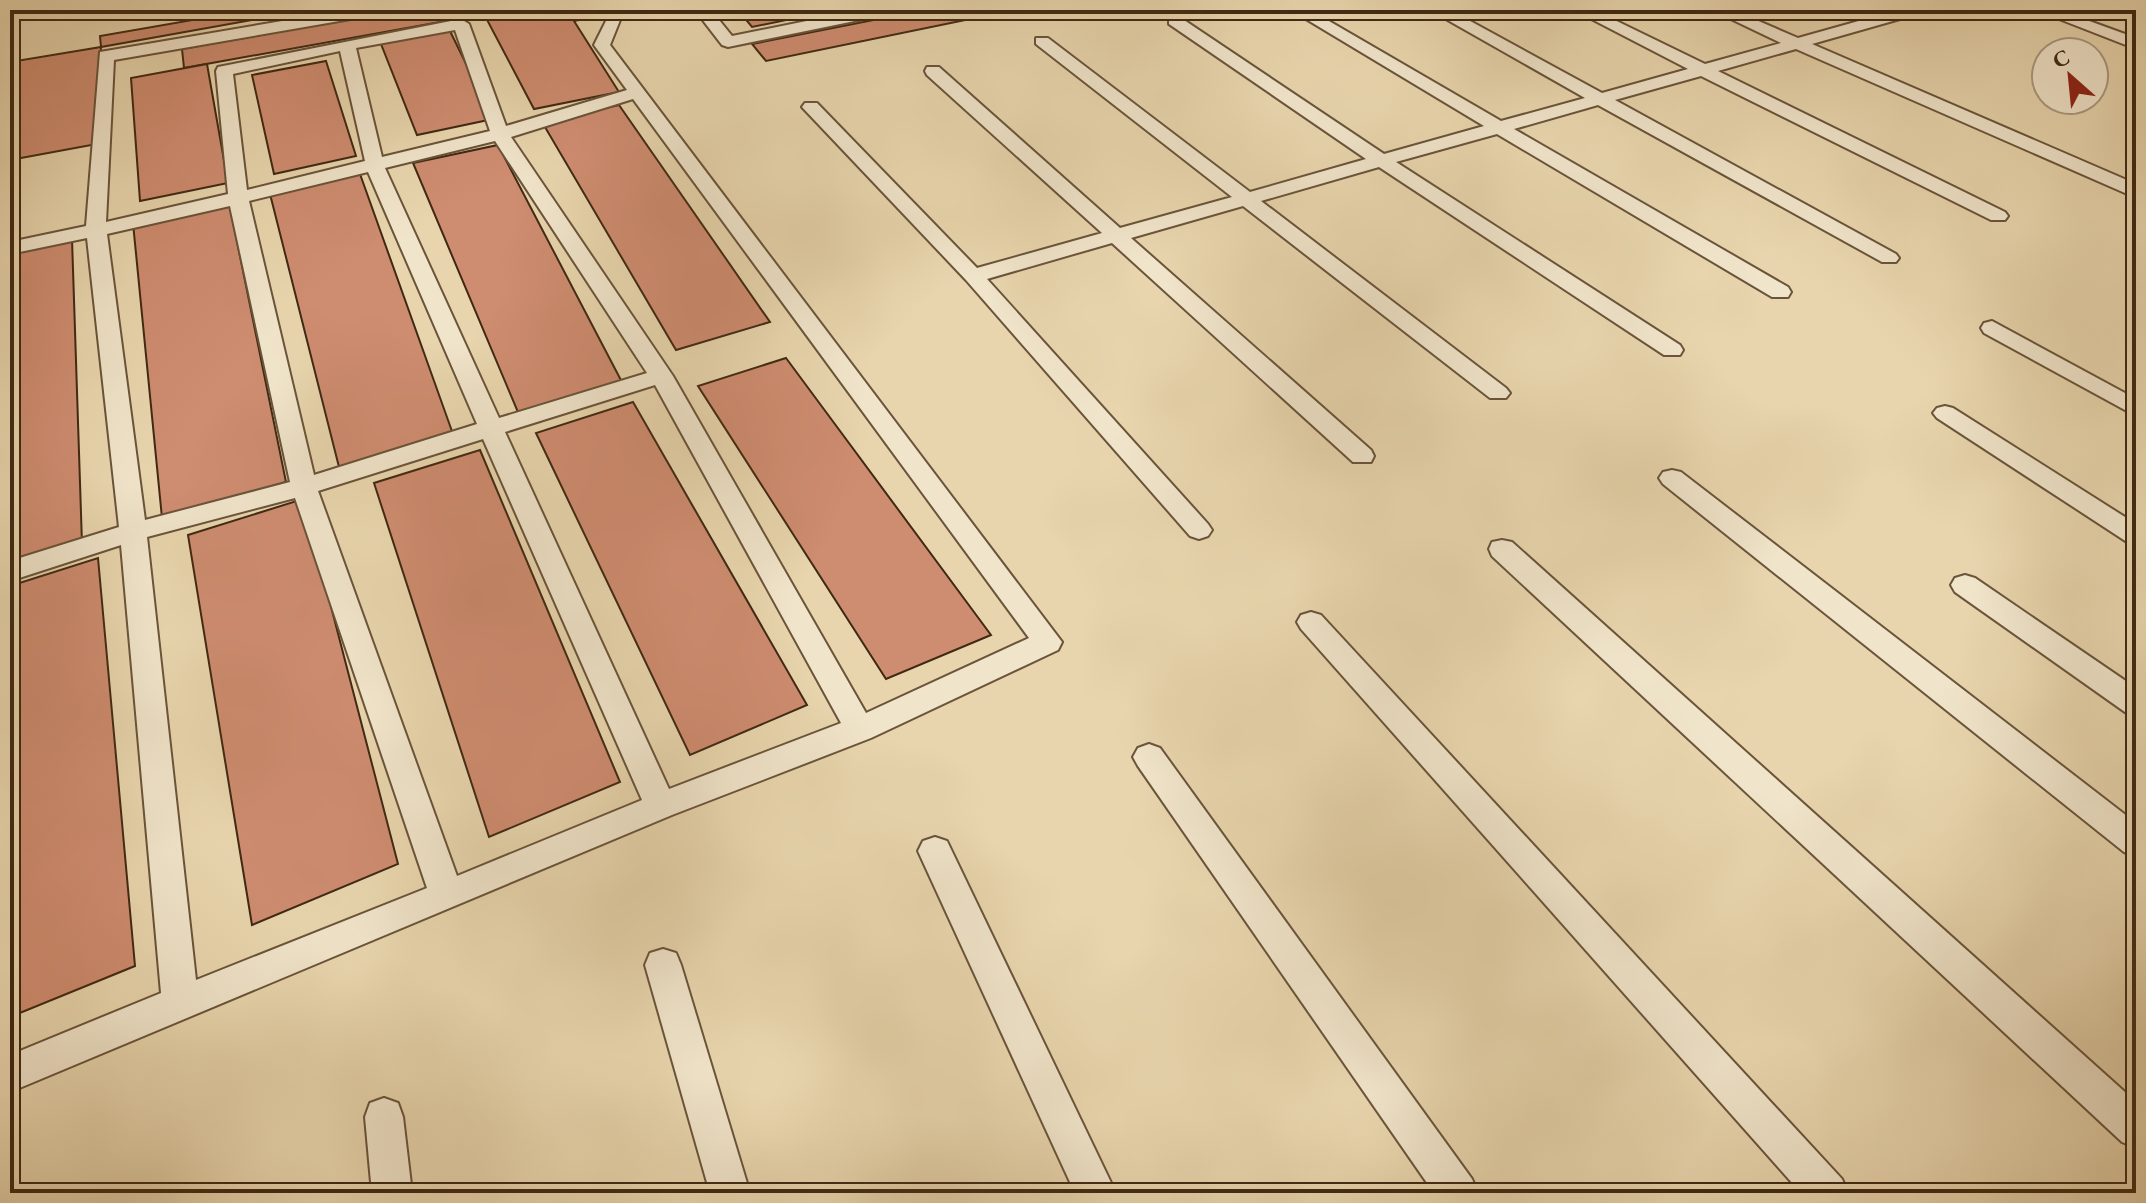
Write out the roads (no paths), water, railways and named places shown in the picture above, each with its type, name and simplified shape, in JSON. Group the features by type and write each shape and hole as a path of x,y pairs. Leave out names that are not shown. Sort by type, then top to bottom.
{"lane":[{"path":"180,1003 133,532 96,230 106,56 374,10"},
{"path":"10,1074 661,806 860,729 1048,642 602,45 618,12 616,10"},
{"path":"703,10 728,42 836,14 884,10"},
{"path":"1299,10 1780,292"},
{"path":"1438,10 1889,258"},
{"path":"1582,10 1998,216"},
{"path":"1720,10 2132,189"},
{"path":"973,276 1915,10"},
{"path":"2044,10 2136,44"},
{"path":"1175,21 1380,160 1672,350"},
{"path":"447,896 304,487 238,198 224,71 461,24 500,134 661,376 860,729"},
{"path":"1042,41 1498,393"},
{"path":"347,45 375,166 661,806"},
{"path":"933,71 1362,456"},
{"path":"10,248 375,166 500,134 638,92"},
{"path":"811,107 973,276 1199,530"},
{"path":"1992,328 2136,409"},
{"path":"10,571 133,532 304,487 661,376"},
{"path":"1945,413 2136,536"},
{"path":"1672,478 2136,842"},
{"path":"1502,549 2136,1128"},
{"path":"1965,585 2136,704"},
{"path":"1311,622 1828,1193"},
{"path":"1149,757 1458,1193"},
{"path":"935,851 1096,1193"},
{"path":"663,965 730,1193"},
{"path":"384,1117 392,1193"}]}
